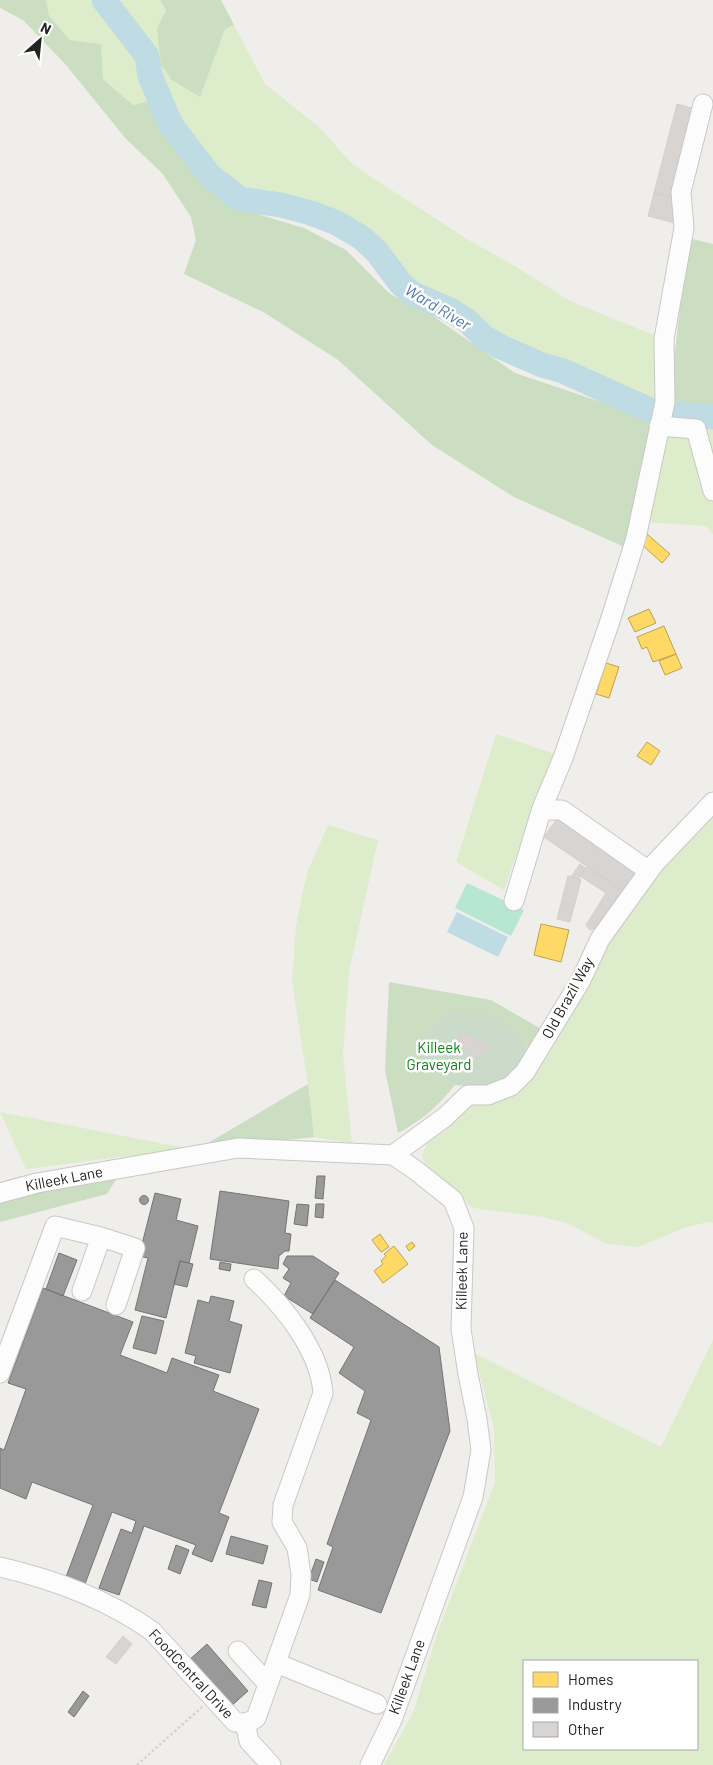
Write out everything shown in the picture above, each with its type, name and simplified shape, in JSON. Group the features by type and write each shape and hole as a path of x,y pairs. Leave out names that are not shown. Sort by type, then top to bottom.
{"street":[{"path":"514,901 542,808 563,758 633,547 662,415 664,339 684,228 681,192 703,104"},
{"path":"662,415 704,430 713,491"},
{"name":"Old Brazil Way","path":"393,1155 445,1116 468,1095 488,1095 511,1086 525,1072 581,980 600,939 649,871 713,802"},
{"path":"542,808 562,810 649,871"},
{"name":"Killeek Lane","path":"0,1193 37,1183 238,1148 393,1155 453,1200 464,1228 461,1329 481,1450 473,1497 392,1720 370,1765"},
{"path":"0,1372 55,1226 101,1237 135,1248 116,1305"},
{"path":"82,1291 101,1237"},
{"name":"FoodCentral Drive","path":"0,1567 35,1575 114,1608 136,1620 152,1631 235,1722 250,1723 256,1718 300,1595 301,1574 297,1548 282,1522 283,1505 323,1393 322,1380 313,1356 295,1324 268,1291 254,1279"},
{"path":"238,1651 268,1684"},
{"path":"276,1663 378,1704"},
{"name":"FoodCentral Drive","path":"245,1723 249,1741 271,1765"}],"path":[{"path":"137,1765 212,1697"}],"green space":[{"path":"0,0 46,0 49,16 70,40 101,44 103,79 133,105 153,100 160,118 206,181 247,211 304,228 346,250 390,294 430,314 515,373 655,420 647,464 624,547 514,497 432,445 338,360 265,313 184,274 196,240 191,217 162,173 126,139 66,65 23,20 0,8"},
{"path":"46,0 106,0 117,8 122,0 160,0 166,10 157,28 200,97 225,29 234,25 265,84 318,126 353,165 467,239 515,266 572,302 661,338 658,406 564,365 504,345 449,305 418,292 400,278 383,254 359,232 324,215 284,201 242,193 214,174 196,152 172,112 160,118 153,100 133,105 103,79 101,44 70,40 49,16"},
{"path":"160,0 221,0 234,25 225,29 200,97 172,80 161,65 157,28 166,10"},
{"path":"688,238 713,244 713,407 673,401 675,352"},
{"path":"667,416 713,420 713,534 706,526 644,522"},
{"path":"496,734 555,754 542,782 504,890 456,862"},
{"path":"713,810 713,1223 708,1222 687,1227 638,1247 607,1244 569,1224 543,1217 473,1208 426,1168 422,1155 430,1137 467,1107 499,1100 525,1086 557,1036 609,938 670,856"},
{"path":"328,825 378,840 349,972 343,1054 352,1143 314,1137 308,1084 292,982 296,926 307,873"},
{"path":"467,883 524,910 511,936 455,908"},
{"path":"389,982 491,1000 543,1030 527,1048 521,1037 450,1011 419,1065 455,1085 429,1112 398,1133 385,1070"},
{"name":"Killeek Graveyard","path":"450,1011 489,1015 521,1037 527,1048 513,1076 487,1088 455,1085 419,1065 425,1036","holes":["462,1032 489,1047 481,1060 455,1046"]},
{"path":"308,1084 314,1137 196,1150"},
{"path":"0,1112 196,1150 127,1156 26,1169"},
{"path":"117,1178 107,1194 0,1222 0,1196"},
{"path":"713,1340 713,1765 384,1765 413,1713 438,1632 495,1482 494,1428 474,1353 661,1447"}],"water":[{"path":"457,912 508,937 498,957 447,932"}],"building: Homes":[{"path":"647,534 670,554 662,563 639,542"},
{"path":"649,609 656,623 635,632 628,618"},
{"path":"664,626 676,654 653,662 647,647 642,649 637,637"},
{"path":"676,654 682,668 665,675 659,661"},
{"path":"606,663 619,667 609,698 596,694"},
{"path":"647,742 660,751 651,765 637,756"},
{"path":"541,924 569,930 561,962 534,955"},
{"path":"380,1234 389,1247 381,1252 372,1240"},
{"path":"412,1242 415,1246 409,1251 406,1246"},
{"path":"394,1246 408,1264 383,1283 374,1271 383,1264 381,1261 386,1256 384,1254"}],"building: Industry":[{"path":"317,1176 325,1176 323,1199 315,1198"},
{"path":"220,1191 289,1201 285,1233 291,1234 289,1251 285,1251 279,1256 278,1269 210,1259"},
{"path":"155,1193 181,1199 176,1220 198,1226 189,1263 180,1261 166,1318 135,1310 148,1258 139,1256"},
{"path":"144,1195 149,1200 144,1205 139,1200"},
{"path":"297,1204 309,1205 307,1226 294,1224"},
{"path":"316,1204 324,1204 323,1218 315,1217"},
{"path":"59,1253 77,1260 63,1296 46,1289"},
{"path":"287,1256 313,1256 339,1273 313,1314 284,1296 291,1283 283,1278 289,1269 283,1264"},
{"path":"180,1261 193,1264 187,1287 174,1284"},
{"path":"220,1262 231,1264 230,1271 219,1269"},
{"path":"335,1280 439,1347 450,1431 381,1613 318,1590 333,1547 327,1544 371,1420 357,1413 365,1391 339,1373 354,1347 310,1318"},
{"path":"43,1288 133,1322 120,1355 167,1373 172,1358 219,1375 213,1391 259,1409 219,1513 229,1517 212,1562 192,1554 196,1545 144,1526 119,1595 99,1588 121,1529 132,1533 136,1521 112,1512 85,1584 66,1577 93,1505 32,1482 26,1499 0,1488 0,1448 4,1450 26,1389 8,1383"},
{"path":"211,1296 234,1301 229,1321 242,1325 230,1373 194,1363 196,1356 185,1353 198,1300 209,1303"},
{"path":"142,1316 164,1321 156,1354 133,1348"},
{"path":"231,1536 268,1546 263,1564 226,1554"},
{"path":"176,1545 189,1550 180,1574 168,1569"},
{"path":"316,1559 324,1562 317,1582 309,1579"},
{"path":"259,1580 272,1583 266,1608 252,1605"},
{"path":"207,1644 248,1691 229,1708 188,1661"},
{"path":"83,1691 89,1696 74,1717 68,1712"}],"building: Other":[{"path":"677,104 699,110 676,198 654,193"},
{"path":"654,193 678,199 679,224 648,216"},
{"path":"561,813 640,869 623,891 544,837"},
{"path":"580,864 585,868 579,879 571,877"},
{"path":"587,866 623,891 599,927 590,930 586,925 606,893 580,876"},
{"path":"568,876 581,880 570,922 557,919"},
{"path":"462,1032 489,1046 481,1060 455,1045"},
{"path":"123,1636 132,1644 116,1664 106,1657"}],"waterway":[{"name":"Ward River","path":"104,0 147,56 150,76 171,125 210,176 240,199 281,205 311,213 337,223 362,238 377,252 401,284 413,294 450,310 466,320 485,338 501,347 542,365 563,371 654,412 713,417"}]}
